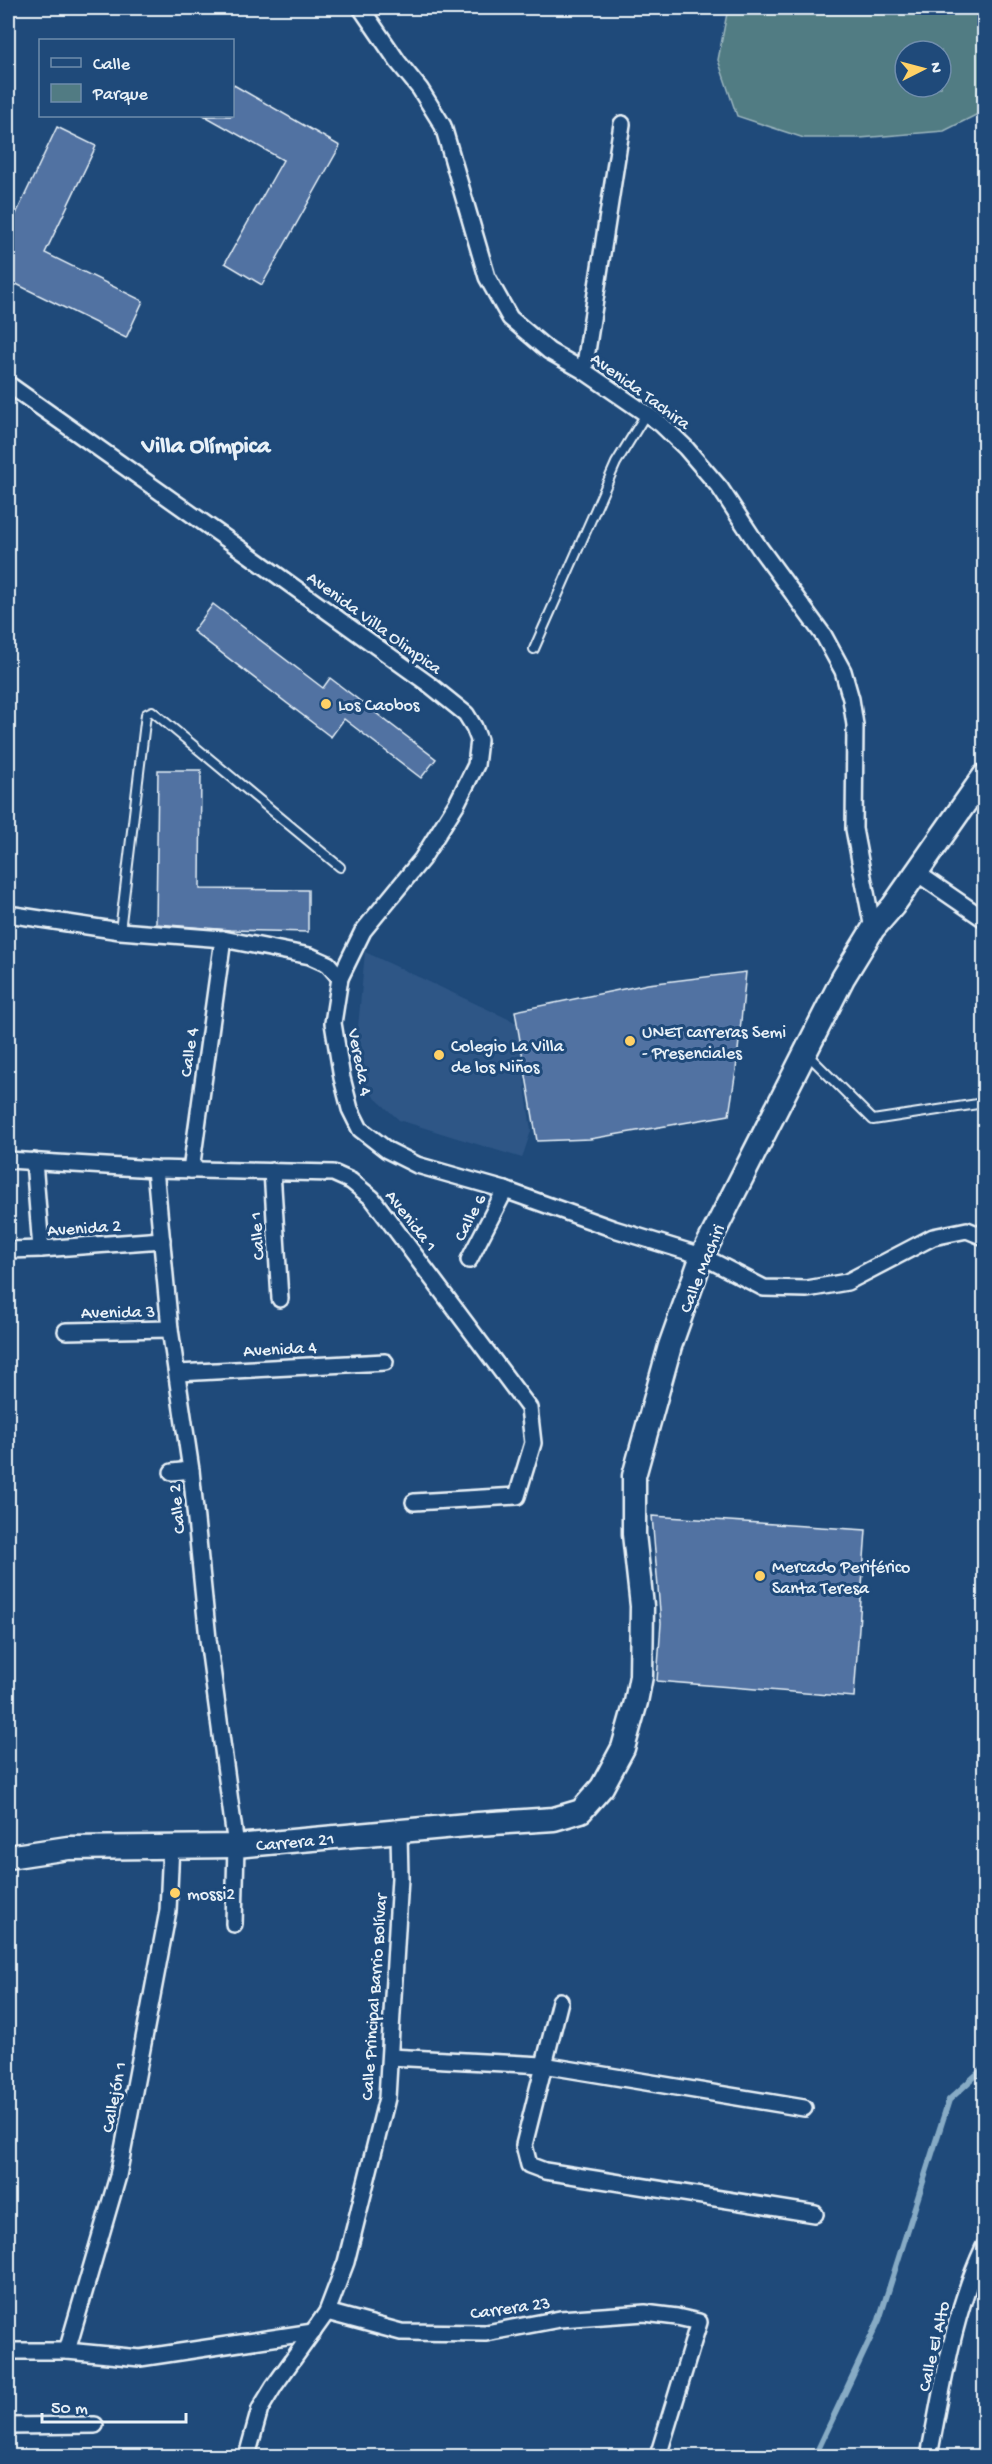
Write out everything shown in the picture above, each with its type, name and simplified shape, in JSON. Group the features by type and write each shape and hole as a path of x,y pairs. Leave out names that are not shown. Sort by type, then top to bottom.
{"street":[{"name":"Avenida Tachira","path":"361,8 398,63 420,89 442,126 487,277 510,318 549,351 584,371 661,424 685,447 720,488 759,547 824,636 843,671 855,725 854,829 873,929"},
{"path":"584,371 622,124"},
{"name":"Avenida Villa Olimpica","path":"8,384 430,685 466,714 474,727 478,740 477,765 457,803 422,859 363,930 340,978"},
{"name":"Calle Machiri","path":"581,1811 602,1787 623,1748 636,1702 641,1676 642,1606 634,1534 634,1476 670,1346 702,1256 843,978 873,929 917,873 984,776"},
{"path":"917,873 984,919"},
{"path":"8,914 120,931 223,939 310,956 328,964 340,978"},
{"name":"Calle 4","path":"191,1170 223,939"},
{"name":"Vereda 4","path":"340,978 333,1023 342,1078 350,1109 360,1129 387,1150 417,1165 505,1190 614,1229 702,1256 764,1288 807,1289 847,1282 933,1237 967,1230 984,1237"},
{"name":"Avenida 1","path":"8,1160 155,1169 333,1173 351,1181 372,1198 529,1408 533,1443 518,1496 414,1502"},
{"path":"34,1161 41,1249"},
{"name":"Calle 2","path":"155,1169 170,1329 191,1470 208,1639 236,1846 234,1924"},
{"name":"Calle 1","path":"272,1171 280,1299"},
{"name":"Calle 6","path":"469,1260 505,1190"},
{"name":"Avenida 2","path":"8,1250 162,1240"},
{"name":"Avenida 3","path":"66,1331 170,1329"},
{"name":"Avenida 4","path":"178,1373 385,1362"},
{"path":"172,1472 191,1470"},
{"name":"Carrera 21","path":"8,1857 68,1848 236,1846 399,1833 478,1824 554,1819 581,1811"},
{"name":"Calle Principal Barrio Bolívar","path":"247,2457 260,2409 273,2386 327,2312 346,2262 387,2098 400,1878 399,1833"},
{"name":"Callejón 1","path":"67,2351 118,2176 168,1911 171,1845"},
{"path":"560,2001 524,2145 529,2165 545,2171 815,2214"},
{"path":"390,2057 543,2065 804,2108"},
{"name":"Calle El Alto","path":"929,2457 952,2333 977,2278 984,2247"},
{"name":"Carrera 23","path":"327,2312 401,2332 486,2333 560,2319 645,2313 699,2322 658,2457"},
{"path":"8,2351 67,2351 140,2358 313,2331"},
{"path":"8,2426 95,2425"}],"lane":[{"path":"534,649 616,464 646,414"},
{"path":"120,931 146,714 152,711 340,867"},
{"path":"805,1052 873,1120 984,1102"}],"shaded area":[{"name":"Colegio La Villa de los Niños","path":"365,952 517,1023 531,1131 522,1158 399,1120 373,1096 357,1071 357,1038"}],"green space":[{"path":"728,8 984,8 984,111 944,131 860,138 804,138 737,116 718,60"}],"building":[{"path":"234,85 340,146 262,285 225,263 283,160 207,117 234,117"},
{"path":"57,127 96,146 45,253 143,301 126,338 8,280 8,231"},
{"name":"Los Caobos","path":"213,604 323,688 330,678 436,759 421,778 344,719 331,737 193,631"},
{"path":"158,770 201,770 200,889 308,890 308,932 230,930 156,924"},
{"name":"UNET carreras Semi - Presenciales","path":"746,972 729,1115 590,1139 537,1141 515,1011 648,984"},
{"name":"Mercado Periférico Santa Teresa","path":"652,1516 866,1530 854,1697 657,1681 661,1623"}],"waterway":[{"path":"815,2456 879,2320 949,2100 984,2068"}],"place":[{"name":"Los Caobos","path":"326,704"},
{"name":"UNET carreras Semi - Presenciales","path":"630,1041"},
{"name":"Colegio La Villa de los Niños","path":"439,1055"},
{"name":"Mercado Periférico Santa Teresa","path":"760,1576"},
{"name":"mossi2","path":"175,1893"}],"district":[{"name":"Villa Olímpica","path":"206,444"}]}
